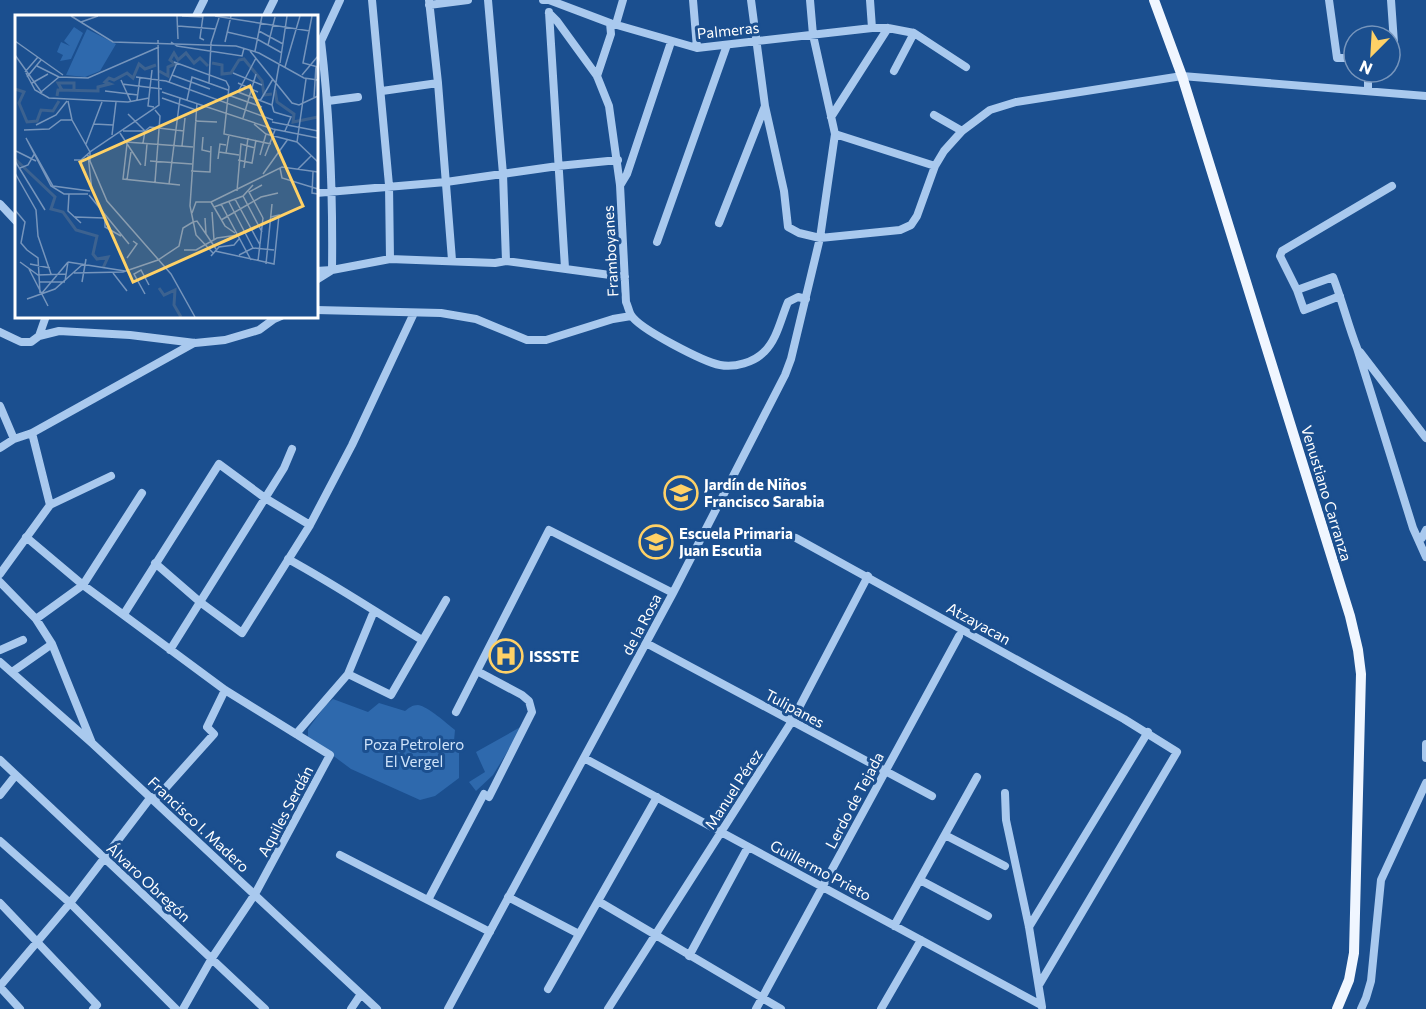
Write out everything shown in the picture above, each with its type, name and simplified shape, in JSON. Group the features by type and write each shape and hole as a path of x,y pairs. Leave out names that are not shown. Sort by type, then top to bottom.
{"main road":[{"name":"Venustiano Carranza","path":"1154,0 1182,76 1359,650 1362,674 1354,952 1349,980 1337,1009"}],"street":[{"path":"196,15 204,0"},
{"path":"266,15 274,0"},
{"path":"332,270 333,191 328,101 319,41 340,0"},
{"path":"372,0 389,185 390,260"},
{"path":"452,260 438,83 429,3 468,0"},
{"path":"488,0 503,174 506,261"},
{"name":"Palmeras","path":"543,0 549,0 671,42 697,48 872,28 888,28 914,33"},
{"path":"549,0 565,268"},
{"path":"597,76 613,23 623,0"},
{"path":"693,0 697,48"},
{"path":"751,0 765,106 786,201 788,227 799,233 820,238 900,230 911,225 917,216 935,166 944,151 962,131 990,110 1016,102 1182,76 1426,96"},
{"path":"810,0 813,35 835,134 935,166"},
{"path":"870,0 872,28"},
{"path":"1329,0 1337,58 1342,58"},
{"path":"1391,0 1393,24"},
{"name":"Framboyanes","path":"549,13 597,76 609,106 618,160 626,302 632,316 643,327 700,358 721,365 735,365 754,360 765,352 788,302 798,297 806,299"},
{"path":"831,117 888,28"},
{"path":"894,71 914,33 966,67"},
{"path":"620,185 627,174 671,42"},
{"path":"657,242 727,45"},
{"path":"382,91 438,83"},
{"path":"1368,84 1368,90"},
{"path":"328,101 358,96"},
{"path":"719,223 765,106"},
{"path":"934,115 962,131"},
{"name":"de la Rosa","path":"448,1009 673,593 785,375 820,238 835,134"},
{"path":"318,193 446,182 558,165 618,160"},
{"path":"1340,296 1304,310 1280,256 1282,251 1392,186"},
{"path":"0,204 15,220"},
{"path":"318,271 390,260 495,263 506,261 624,277"},
{"path":"318,279 332,270"},
{"path":"1297,290 1333,277 1426,557"},
{"path":"318,310 441,313 476,320 527,340 546,339 632,316"},
{"path":"155,563 200,602 242,633 310,525 352,445 414,313"},
{"path":"39,336 45,318"},
{"path":"0,332 21,342 31,342 39,336 59,331 195,343 225,340 259,330 276,318"},
{"path":"0,448 14,439 32,433 195,343"},
{"path":"1358,348 1426,438"},
{"path":"0,406 14,439"},
{"path":"32,433 50,506"},
{"path":"170,650 284,468 292,450"},
{"path":"124,614 219,464 265,498 310,525"},
{"path":"0,574 50,506 111,476"},
{"path":"36,620 83,585 142,493"},
{"path":"1421,538 1426,530"},
{"path":"456,712 549,531 673,593"},
{"path":"26,537 83,585 170,650 225,690 296,734 348,674 374,612"},
{"name":"Atzayacan","path":"796,538 1148,732 1177,752 1039,985"},
{"path":"288,559 422,640"},
{"name":"Manuel Pérez","path":"608,1009 792,721 868,576"},
{"path":"0,582 36,620 52,644 93,744"},
{"path":"348,674 391,695 446,600"},
{"name":"Lerdo de Tejada","path":"756,1009 959,636"},
{"path":"0,650 22,640"},
{"name":"Tulipanes","path":"646,643 933,796"},
{"path":"12,672 52,644"},
{"name":"Francisco I. Madero","path":"0,662 93,744 377,1009"},
{"path":"428,900 532,712 529,701 522,695 477,671"},
{"path":"20,1009 0,987 152,799 214,734 207,727 225,690"},
{"path":"1029,927 1148,732"},
{"name":"Aquiles Serdán","path":"183,1009 212,958 255,894 330,754 296,734"},
{"path":"1426,744 1426,758"},
{"name":"Guillermo Prieto","path":"584,758 1042,1007"},
{"name":"Álvaro Obregón","path":"0,760 265,1009"},
{"path":"0,795 15,776"},
{"path":"894,926 977,777"},
{"path":"1361,1009 1371,981 1381,880 1426,783"},
{"path":"1005,793 1006,820 1029,927 1042,1007"},
{"path":"548,989 657,797"},
{"path":"945,835 1005,866"},
{"path":"0,841 70,903 176,1009"},
{"path":"689,956 748,847"},
{"path":"340,855 490,932"},
{"path":"920,880 988,916"},
{"path":"508,897 579,934"},
{"path":"598,901 782,1009"},
{"path":"0,903 95,1007"},
{"path":"881,1009 921,940"},
{"path":"351,1009 361,994"}],"green space":[{"name":"Poza Petrolero El Vergel","path":"333,699 368,712 379,703 405,711 416,705 427,709 455,730 454,741 459,753 459,778 435,796 420,800 351,769 308,737 308,729"},
{"path":"524,725 493,775 476,791 469,782 485,772 476,752"}],"place":[{"name":"Jardín de Niños Francisco Sarabia","path":"681,493"},
{"name":"Escuela Primaria Juan Escutia","path":"656,542"},
{"name":"ISSSTE","path":"506,656"}]}
